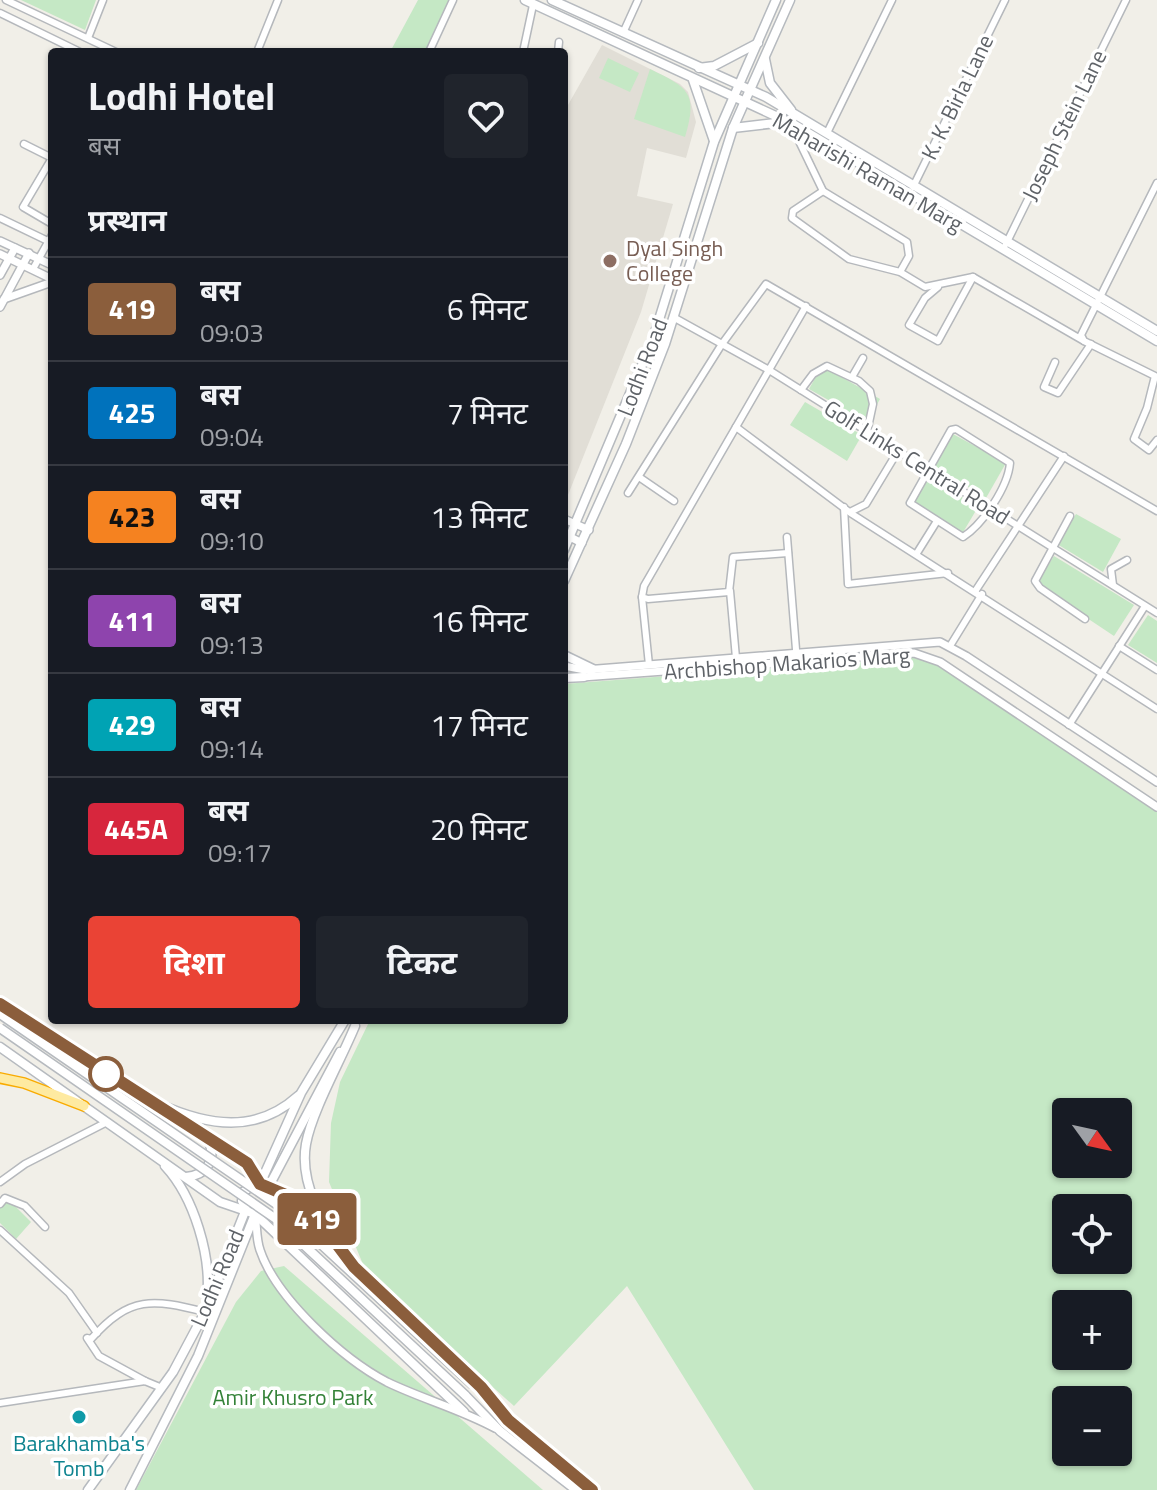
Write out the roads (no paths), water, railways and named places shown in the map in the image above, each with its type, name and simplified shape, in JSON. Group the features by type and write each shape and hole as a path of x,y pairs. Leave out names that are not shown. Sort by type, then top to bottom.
{"highway":[{"path":"3,1079 84,1106"}],"main road":[{"name":"Maharishi Raman Marg","path":"552,0 751,90 914,185 1004,247"},
{"name":"Lodhi Road","path":"568,534 576,524 653,339 714,142 776,0"},
{"name":"Lodhi Road","path":"568,573 626,444 673,317 733,128 790,0"},
{"name":"Maharishi Raman Marg","path":"529,2 791,123 1098,301 1157,331"},
{"path":"698,68 714,66 758,43"},
{"path":"765,58 770,83 793,113"},
{"path":"693,80 714,142"},
{"path":"733,128 791,123"},
{"name":"Maharishi Raman Marg","path":"1098,301 1157,341"},
{"path":"568,657 593,669"},
{"path":"568,676 584,677"},
{"path":"2,1008 247,1163 264,1186 293,1198 321,1223 354,1267 481,1387 508,1420"},
{"path":"2,1008 282,1208 508,1420 592,1490"},
{"name":"Lodhi Road","path":"130,1490 198,1356 255,1214 270,1205 264,1186 301,1093 343,1024"},
{"name":"Lodhi Road","path":"264,1186 286,1159 312,1099 356,1024"},
{"path":"321,1223 307,1180 305,1146 316,1113 357,1024"},
{"path":"0,1028 276,1219 500,1431 576,1490"},
{"path":"0,1047 220,1202 255,1214 464,1412"},
{"path":"133,1092 188,1115 233,1125 260,1120 283,1109 301,1093"},
{"path":"186,1177 207,1168 212,1154 208,1140"},
{"path":"149,1150 172,1173 194,1217 206,1278 205,1312"},
{"name":"Lodhi Road","path":"88,1490 162,1388 205,1312 246,1209 242,1201 243,1192 250,1185 264,1186"}],"street":[{"path":"6,0 108,48"},
{"path":"88,38 103,0"},
{"path":"259,48 278,0"},
{"path":"431,48 453,0"},
{"path":"623,33 638,0"},
{"path":"827,133 892,0"},
{"name":"K. K. Birla Lane","path":"910,194 1005,0"},
{"name":"Joseph Stein Lane","path":"1004,247 1126,0"},
{"path":"523,48 529,2"},
{"path":"0,13 72,48"},
{"path":"558,48 559,42"},
{"path":"791,123 823,191 907,242 909,256 900,272"},
{"path":"24,144 48,156"},
{"path":"15,215 48,162"},
{"path":"1087,343 1082,331 1157,183"},
{"path":"823,191 793,211 792,218 849,259 900,272 925,287 938,287 973,277 1087,343 1155,376 1147,408 1134,439 1149,450 1157,440"},
{"path":"15,215 48,239"},
{"path":"0,218 15,215 48,223"},
{"path":"0,241 48,263"},
{"path":"33,269 48,243"},
{"path":"0,275 15,248"},
{"path":"2,303 29,253"},
{"path":"0,254 48,278"},
{"path":"938,287 925,298 909,325 938,341 973,277"},
{"path":"2,303 48,283"},
{"path":"628,493 722,344 763,285 769,284 1157,511"},
{"path":"649,665 642,597 644,586 806,306"},
{"name":"Golf Links Central Road","path":"673,317 769,370 1157,613"},
{"path":"1055,362 1044,387 1058,393 1087,343"},
{"path":"852,377 863,358"},
{"path":"801,390 813,374 827,366 866,385 873,398 867,432"},
{"path":"736,427 847,509 1157,709"},
{"path":"956,429 1007,459 1010,467 989,507 963,537 910,503 951,430 956,429"},
{"path":"847,509 866,504 898,451"},
{"path":"1064,456 1016,524 950,646 1157,782"},
{"path":"639,477 674,501"},
{"path":"847,509 848,584 948,573"},
{"path":"1070,516 1036,575 1036,585 1085,619"},
{"path":"568,521 589,530"},
{"path":"917,553 937,521"},
{"path":"568,536 582,543"},
{"path":"787,537 797,657"},
{"path":"736,658 730,591 733,557 788,553"},
{"path":"1113,585 1111,569 1127,560"},
{"path":"642,597 648,599 730,591"},
{"path":"1069,725 1145,606"},
{"name":"Archbishop Makarios Marg","path":"584,677 930,642 950,646"},
{"path":"1119,646 1157,670"},
{"name":"Archbishop Makarios Marg","path":"568,666 593,669 736,658 914,653 930,657 1157,807"},
{"path":"0,1182 25,1164 107,1122"},
{"path":"0,1204 5,1198 25,1206 45,1227"},
{"path":"255,1214 260,1251 274,1277 310,1322 347,1356 386,1382 464,1412 500,1431"},
{"path":"0,1230 69,1293 97,1333"},
{"path":"162,1388 99,1356 87,1338 123,1310 154,1301 205,1312"},
{"path":"0,1403 145,1381"}],"place":[{"name":"Dyal Singh College","path":"610,261"},
{"name":"Barakhamba's Tomb","path":"79,1417"}],"park label":[{"name":"Amir Khusro Park","path":"293,1397"}]}
